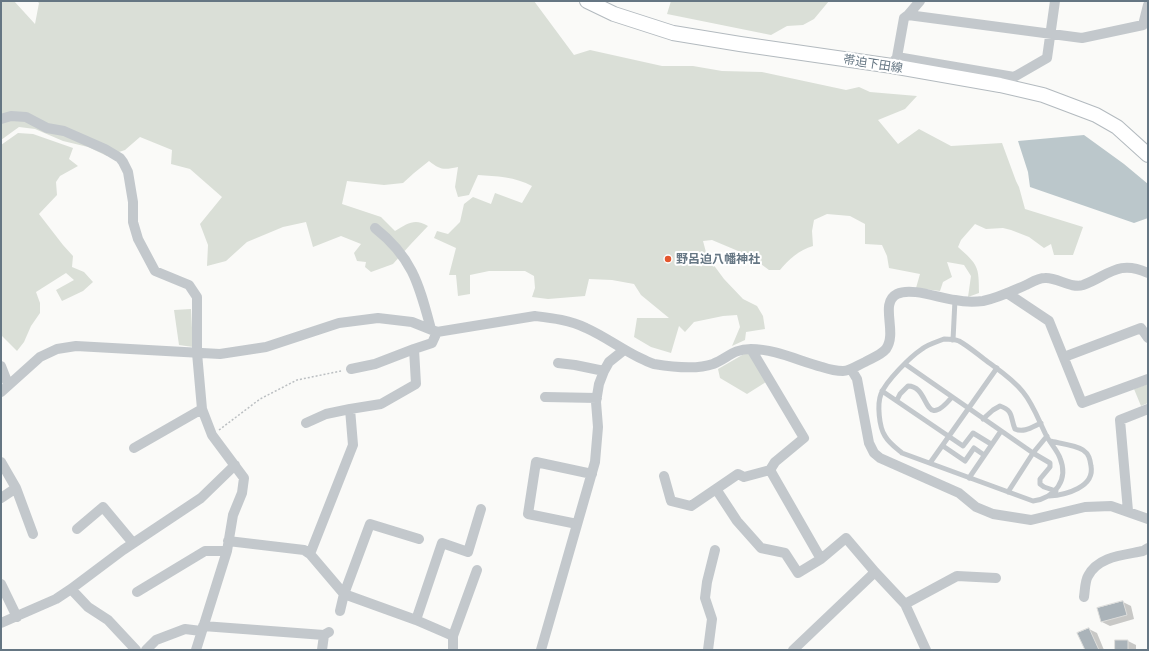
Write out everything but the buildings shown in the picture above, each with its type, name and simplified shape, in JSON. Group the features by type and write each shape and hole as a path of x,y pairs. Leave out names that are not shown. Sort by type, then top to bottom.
{"main road":[{"name":"帯迫下田線","path":"587,1 614,14 673,33 740,44 894,62 1050,97 1096,115 1117,127 1148,155"}],"street":[{"path":"920,1 904,18 894,62 1014,77 1047,58 1055,1"},
{"path":"908,15 1082,38 1143,25 1148,5"},
{"path":"1,119 11,116 26,117 47,128 64,131 105,149 120,158 128,172 133,202 133,222 138,239 155,270 189,285 197,297 197,353 202,409 212,435 244,478 242,494 233,515 228,546 196,650"},
{"path":"351,369 374,364 432,343 434,331 414,275 405,259 389,240 375,228"},
{"path":"5,388 40,357 57,349 76,346 220,354 266,347 339,323 378,318 412,322 434,331 535,316 563,320 586,328 624,350 652,363 697,368 714,363 739,349 751,349 766,350 805,363 843,371 850,369 885,350 889,343 891,332 888,309 893,296 898,293 910,291 955,300 976,302 1007,293 1044,278 1051,278 1081,285 1110,270 1127,267 1136,268 1148,273"},
{"path":"1007,293 1049,321 1082,403 1148,379"},
{"path":"1064,358 1141,328 1148,338"},
{"path":"306,423 326,414 381,404 416,384 414,349"},
{"path":"751,349 804,438 774,462 770,470"},
{"path":"541,650 595,462 598,426 597,398 599,384 609,362 624,350"},
{"path":"558,363 604,371"},
{"path":"1,366 5,388"},
{"path":"850,369 857,379 869,443 874,453 880,458 958,493 976,507 993,514 1031,520 1085,507 1111,506 1148,519"},
{"path":"545,398 597,398"},
{"path":"134,448 202,409"},
{"path":"310,554 353,445 350,409"},
{"path":"1128,512 1120,420 1148,410"},
{"path":"1,462 16,488 33,534"},
{"path":"577,524 528,514 536,462 592,474"},
{"path":"1,623 56,599 71,589 132,543 201,498 235,465"},
{"path":"664,476 671,501 691,506 738,474 744,476 770,470"},
{"path":"770,470 821,559"},
{"path":"1,498 16,488"},
{"path":"716,489 737,521 761,548 785,553 798,573 821,559 846,538 905,604 926,650"},
{"path":"77,529 103,507 132,543"},
{"path":"416,620 442,543 468,552 481,509"},
{"path":"340,611 344,594 370,524 419,539"},
{"path":"138,592 205,551 228,546 304,550 310,554 344,594 416,620 453,636"},
{"path":"1084,597 1088,576 1103,560 1143,551 1148,548"},
{"path":"708,650 712,619 705,598 707,582 715,550"},
{"path":"453,650 453,636 477,570"},
{"path":"793,650 875,572"},
{"path":"905,604 957,576 996,578"},
{"path":"1,585 17,617"},
{"path":"71,589 88,607 108,620 136,650"},
{"path":"146,650 156,640 185,629 202,629 326,633 322,650"}],"lane":[{"path":"953,340 955,300"},
{"path":"944,339 957,341 970,348 997,368 1023,392 1060,457 1063,468 1062,478 1056,491 1042,500 1033,501 902,453 884,435 879,421 880,395 887,384 905,364 922,348 944,339"},
{"path":"905,364 983,419 1050,463 1050,467 1040,479 1040,484 1056,491"},
{"path":"930,464 997,368"},
{"path":"896,400 908,386 913,386 920,391 930,410 935,411 942,408 952,397"},
{"path":"882,391 963,446 973,433 991,444"},
{"path":"983,419 1000,406 1006,408 1011,413 1015,429 1023,431 1041,424"},
{"path":"969,478 1001,431"},
{"path":"1008,492 1033,453 1048,438"},
{"path":"1048,438 1082,449 1090,457 1092,472 1087,482 1075,490 1061,496 1049,496"},
{"path":"943,446 965,461 974,448 984,455"}],"path":[{"path":"212,435 260,399 297,380 351,369"}],"shaded area":[{"path":"1,1 14,1 35,24 39,3 37,1 534,1 574,55 590,50 662,66 693,66 722,71 762,72 846,90 859,87 870,92 917,96 905,109 878,120 898,144 919,129 951,146 1002,143 1019,187 1025,209 1083,227 1073,255 1054,255 1051,244 1044,248 1029,237 1011,230 1003,228 986,229 975,224 961,240 958,247 970,258 978,271 979,293 968,297 971,276 964,265 947,262 952,277 943,282 940,291 916,288 920,274 889,268 887,256 882,245 865,244 865,224 850,216 827,214 814,220 812,231 813,246 795,255 780,270 769,270 750,256 712,240 703,241 707,256 724,279 743,299 757,306 763,316 765,329 746,332 745,340 732,346 740,327 737,315 723,316 694,322 685,332 679,326 671,353 651,347 634,337 637,318 669,318 641,295 634,284 612,280 589,279 585,296 548,299 532,297 535,288 534,276 525,271 489,271 470,275 470,294 458,296 456,275 449,275 456,248 434,238 437,231 448,234 460,222 464,204 473,197 491,204 495,193 522,203 532,186 513,179 478,175 469,195 458,197 455,187 458,167 449,169 442,168 429,161 403,183 384,185 347,181 342,204 381,217 395,231 412,222 419,222 428,226 393,264 371,272 365,267 366,262 357,261 354,253 361,244 341,236 313,247 306,222 283,227 247,242 226,261 207,266 208,245 200,224 222,197 190,169 171,164 172,150 140,137 125,150 107,156 88,147 63,141 35,129 19,127 1,140"},
{"path":"671,1 829,1 814,19 803,25 787,26 771,35 667,14"},
{"path":"18,133 33,134 73,148 69,159 78,166 60,176 56,182 57,195 39,214 73,256 72,267 84,272 93,282 83,291 62,301 56,290 74,280 66,273 36,292 40,303 40,313 31,326 24,342 17,351 1,335 1,145"},
{"path":"1084,135 1124,164 1148,184 1148,218 1134,223 1030,187 1028,172 1018,141"},
{"path":"191,309 193,347 179,345 174,310"},
{"path":"744,354 749,354 766,382 747,394 720,378 718,369"},
{"path":"1148,384 1148,403 1141,406 1134,389"}],"place":[{"name":"野呂迫八幡神社","path":"668,259"}]}
